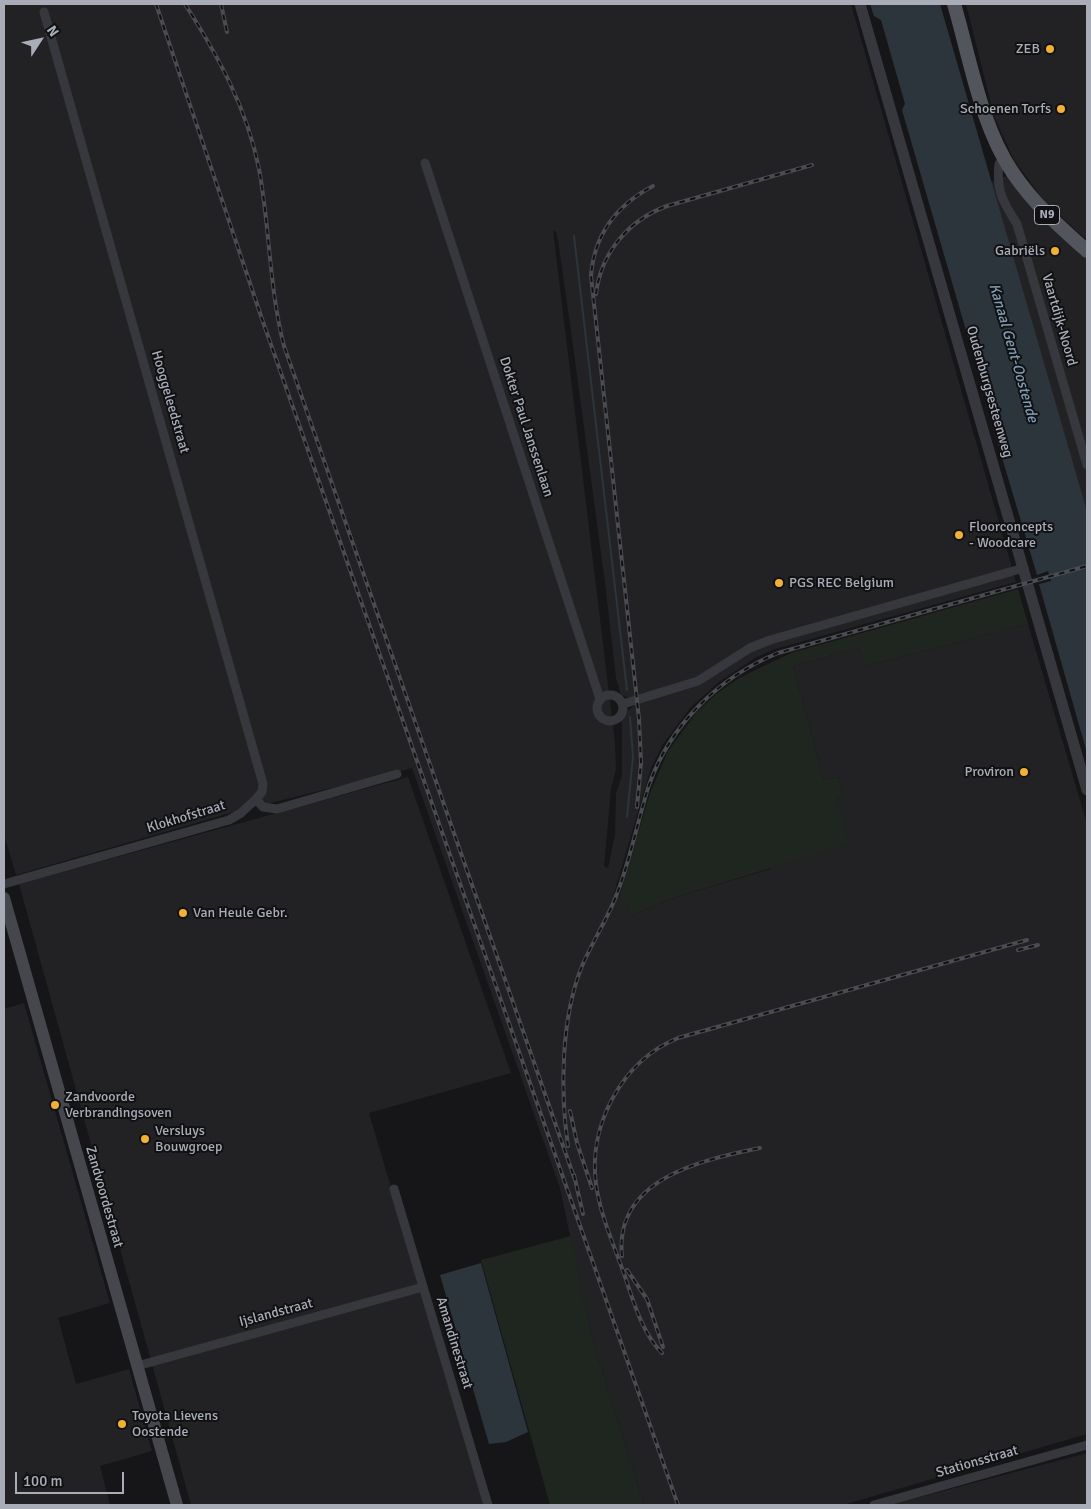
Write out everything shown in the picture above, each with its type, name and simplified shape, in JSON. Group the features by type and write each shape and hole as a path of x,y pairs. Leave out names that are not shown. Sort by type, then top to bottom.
{"main road":[{"name":"N9","path":"954,4 989,126 1004,159 1031,197 1050,219 1087,251"},
{"name":"Zandvoordestraat","path":"4,898 176,1505"}],"street":[{"name":"Oudenburgsesteenweg","path":"860,4 1087,790"},
{"name":"Hooggeleedstraat","path":"44,12 263,784 262,792 256,799"},
{"name":"Vaartdijk-Noord","path":"1004,159 999,164 998,172 1003,202 1017,224 1087,465"},
{"name":"Dokter Paul Janssenlaan","path":"425,163 600,699 597,704 599,716 610,721 619,717 623,704"},
{"path":"600,699 612,694 619,698 623,704 698,681 750,648 770,640 1024,568"},
{"path":"256,799 263,807 277,809 396,774"},
{"name":"Klokhofstraat","path":"4,884 229,820 241,813 256,799"},
{"name":"Amandinestraat","path":"394,1189 488,1505"},
{"name":"Ijslandstraat","path":"136,1366 423,1287"},
{"name":"Stationsstraat","path":"874,1505 1087,1445"}],"shaded area":[{"path":"4,4 851,4 1016,582 775,649 755,658 719,682 691,707 663,744 651,768 614,893 628,906 631,916 673,898 770,869 843,794 838,777 824,780 793,666 858,648 866,666 1028,624 1087,824 1087,1434 843,1505 644,1505 591,1335 560,1188 412,768 234,812 16,875 4,835","holes":["553,230 556,232 605,583 616,678 621,695 630,698 635,705 626,712 622,719 622,775 616,794 615,834 608,868 604,866 611,789 616,769 615,743"]},
{"path":"966,4 1087,4 1087,240 1045,202 1014,160 994,116"},
{"path":"1009,175 1087,251 1087,511 991,182"},
{"path":"1018,589 1028,624 866,666 858,648 793,666 824,780 838,777 843,794 837,800 849,844 673,898 631,916 628,906 619,898 650,793 668,751 696,713 716,694 739,678 791,653"},
{"path":"408,777 511,1073 369,1113 485,1505 191,1505 19,884"},
{"path":"24,1003 110,1303 58,1318 76,1384 129,1369 152,1451 100,1466 110,1505 4,1505 4,1009"},
{"path":"571,1236 591,1335 644,1505 550,1505 481,1260"},
{"path":"1087,1453 1087,1505 890,1505"}],"water":[{"name":"Kanaal Gent-Oostende","path":"870,4 940,4 1087,511 1087,753 1039,584 1051,581 1048,571 1037,575 995,434 1002,431 990,387 983,389 902,110 905,104 881,20 874,16"},
{"path":"481,1263 528,1432 506,1442 489,1444 440,1275"}],"waterway":[{"path":"574,236 627,690"},
{"path":"627,817 633,757 630,717"}],"railway":[{"path":"156,4 262,319 678,1505"},
{"path":"185,4 220,63 247,125 254,147 263,191 272,280 284,346 575,1180"},
{"path":"221,4 227,32"},
{"path":"596,294 604,264 611,251 629,229 653,212 667,206 812,165"},
{"path":"637,807 641,763 639,719 591,276 597,247 610,223 629,202 653,186"},
{"path":"568,1146 565,1125 564,1055 566,1031 575,986 582,966 618,891 649,785 658,763 683,723 717,689 756,663 778,653 1087,566"},
{"path":"662,1353 648,1335 638,1315 604,1217 596,1184 595,1162 604,1118 613,1097 640,1062 658,1048 678,1038 1027,940"},
{"path":"1018,950 1038,945"},
{"path":"570,1111 577,1143 592,1188"},
{"path":"622,1256 623,1230 632,1208 647,1191 666,1178 688,1167 712,1159 760,1148"},
{"path":"574,1175 583,1214"},
{"path":"627,1270 647,1299 663,1347"}],"place":[{"name":"ZEB","path":"1050,49"},
{"name":"Schoenen Torfs","path":"1061,109"},
{"name":"Gabriëls","path":"1055,251"},
{"name":"Floorconcepts - Woodcare","path":"959,535"},
{"name":"PGS REC Belgium","path":"779,583"},
{"name":"Proviron","path":"1024,772"},
{"name":"Van Heule Gebr.","path":"183,913"},
{"name":"Zandvoorde Verbrandingsoven","path":"55,1105"},
{"name":"Versluys Bouwgroep","path":"145,1139"},
{"name":"Toyota Lievens Oostende","path":"122,1424"}]}
